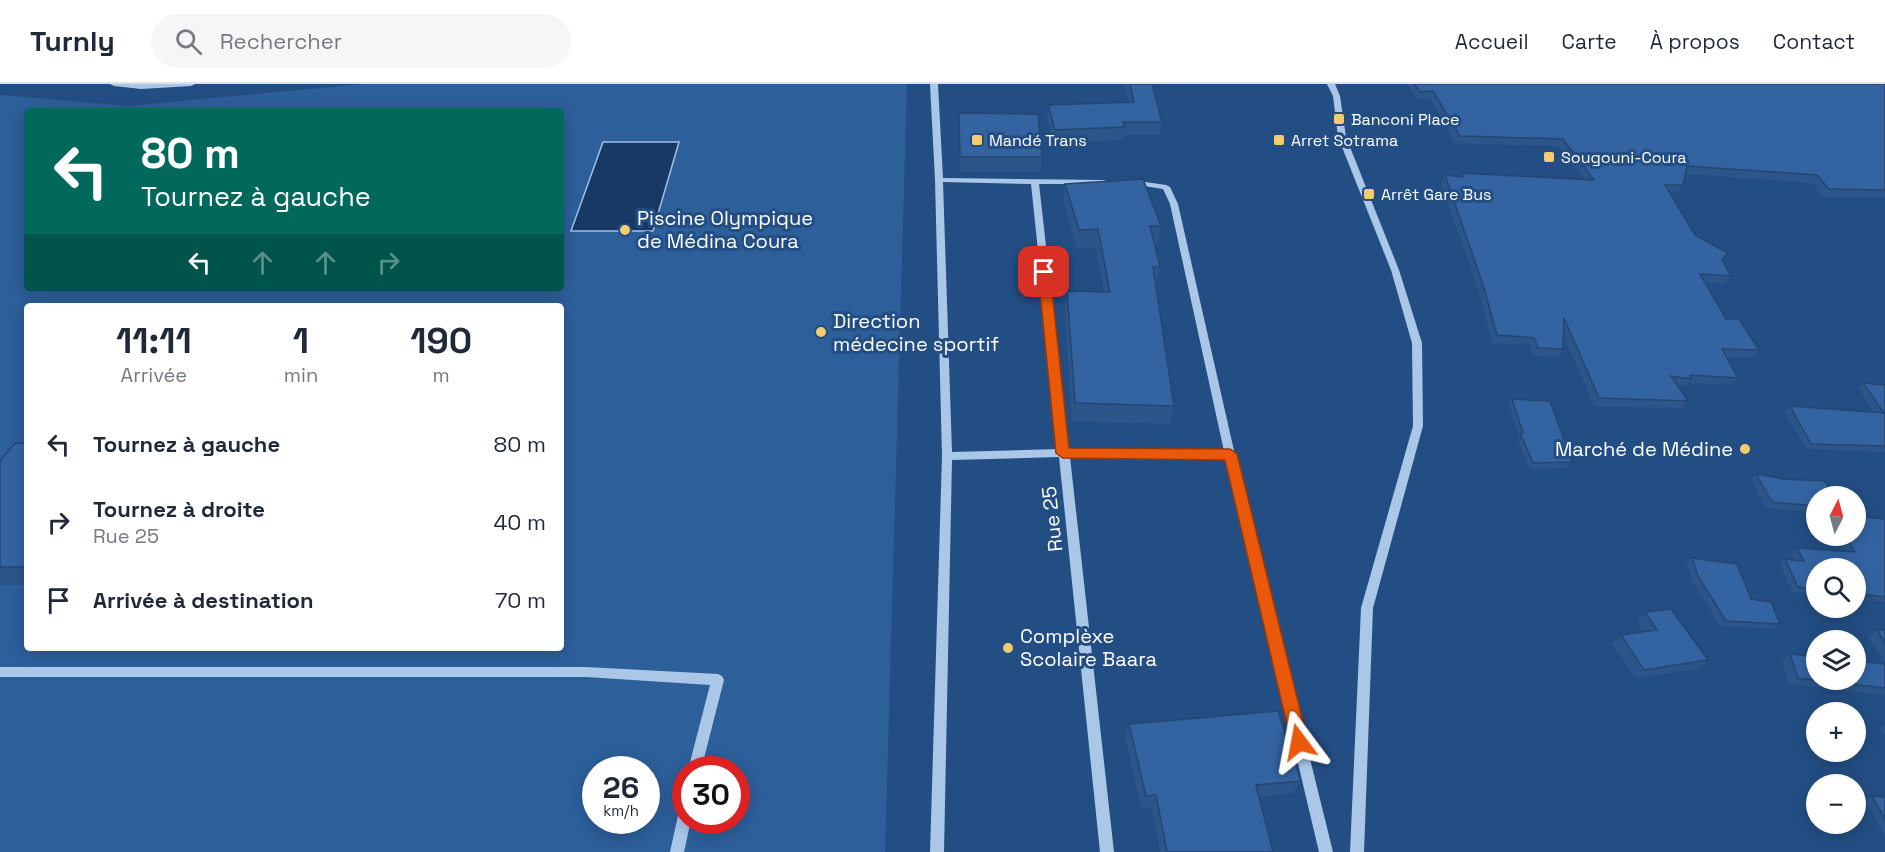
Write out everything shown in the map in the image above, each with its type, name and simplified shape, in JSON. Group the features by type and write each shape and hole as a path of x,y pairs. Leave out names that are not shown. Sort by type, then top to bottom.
{"street":[{"path":"114,84 141,87 191,84"},
{"path":"934,84 947,456 937,852"},
{"path":"1336,86 1339,128 1395,270 1416,343 1418,426 1367,608 1357,852"},
{"path":"939,180 1144,182 1166,187 1174,204 1230,454 1326,852"},
{"name":"Rue 25","path":"1035,182 1107,852"},
{"path":"947,456 1063,453 1230,454"},
{"path":"0,672 586,672 718,680 698,756"},
{"path":"677,852 681,834"}],"shaded area":[{"path":"362,84 907,84 885,852 0,852 0,95 129,106"},
{"path":"603,142 679,142 653,231 571,231"}],"building":[{"path":"1130,84 1152,84 1162,122 1123,122 1125,127 1055,130 1048,105 1134,102"},
{"path":"1414,84 1885,84 1885,190 1829,189 1817,175 1687,166 1683,185 1665,185 1695,235 1728,253 1722,260 1731,276 1700,274 1726,319 1739,319 1759,350 1722,349 1738,378 1690,375 1691,379 1671,376 1688,401 1599,398 1564,318 1563,349 1538,348 1534,338 1497,335 1484,288 1445,175 1463,177 1461,173 1594,180 1563,139 1460,136 1433,91 1420,92"},
{"path":"959,113 1038,114 1042,157 960,157"},
{"path":"1143,179 1161,226 1150,226 1160,267 1153,267 1174,406 1075,403 1067,291 1110,292 1098,229 1079,230 1065,184"},
{"path":"1863,383 1885,385 1885,446 1811,444 1790,406 1884,413"},
{"path":"1512,399 1550,401 1572,462 1533,463 1520,433 1523,433"},
{"path":"15,443 24,443 24,567 0,567 0,461"},
{"path":"1756,474 1784,479 1825,481 1828,486 1806,486 1806,505 1772,502"},
{"path":"1866,517 1885,519 1885,597 1866,594 1866,558 1806,558 1806,588 1798,587 1785,559 1804,561 1797,548 1855,552 1852,546 1866,546"},
{"path":"1692,558 1737,564 1751,599 1771,602 1780,624 1726,621 1698,576"},
{"path":"1671,609 1708,660 1644,670 1621,635 1657,630 1645,612"},
{"path":"1877,630 1885,630 1885,643"},
{"path":"1790,654 1806,656 1806,679 1798,678"},
{"path":"1866,662 1885,664 1885,688 1866,686"},
{"path":"1278,711 1301,781 1256,785 1273,852 1167,852 1156,795 1146,796 1129,724"},
{"path":"1872,796 1885,797 1885,819"}],"place":[{"name":"Banconi Place","path":"1339,119"},
{"name":"Mandé Trans","path":"977,140"},
{"name":"Arret Sotrama","path":"1279,140"},
{"name":"Sougouni-Coura","path":"1549,157"},
{"name":"Arrêt Gare Bus","path":"1369,194"},
{"name":"Piscine Olympique de Médina Coura","path":"625,230"},
{"name":"Direction médecine sportif","path":"821,332"},
{"name":"Marché de Médine","path":"1745,449"},
{"name":"Complèxe Scolaire Baara","path":"1008,648"}],"route":[{"path":"1044,272 1063,453 1230,454 1299,742"}]}
